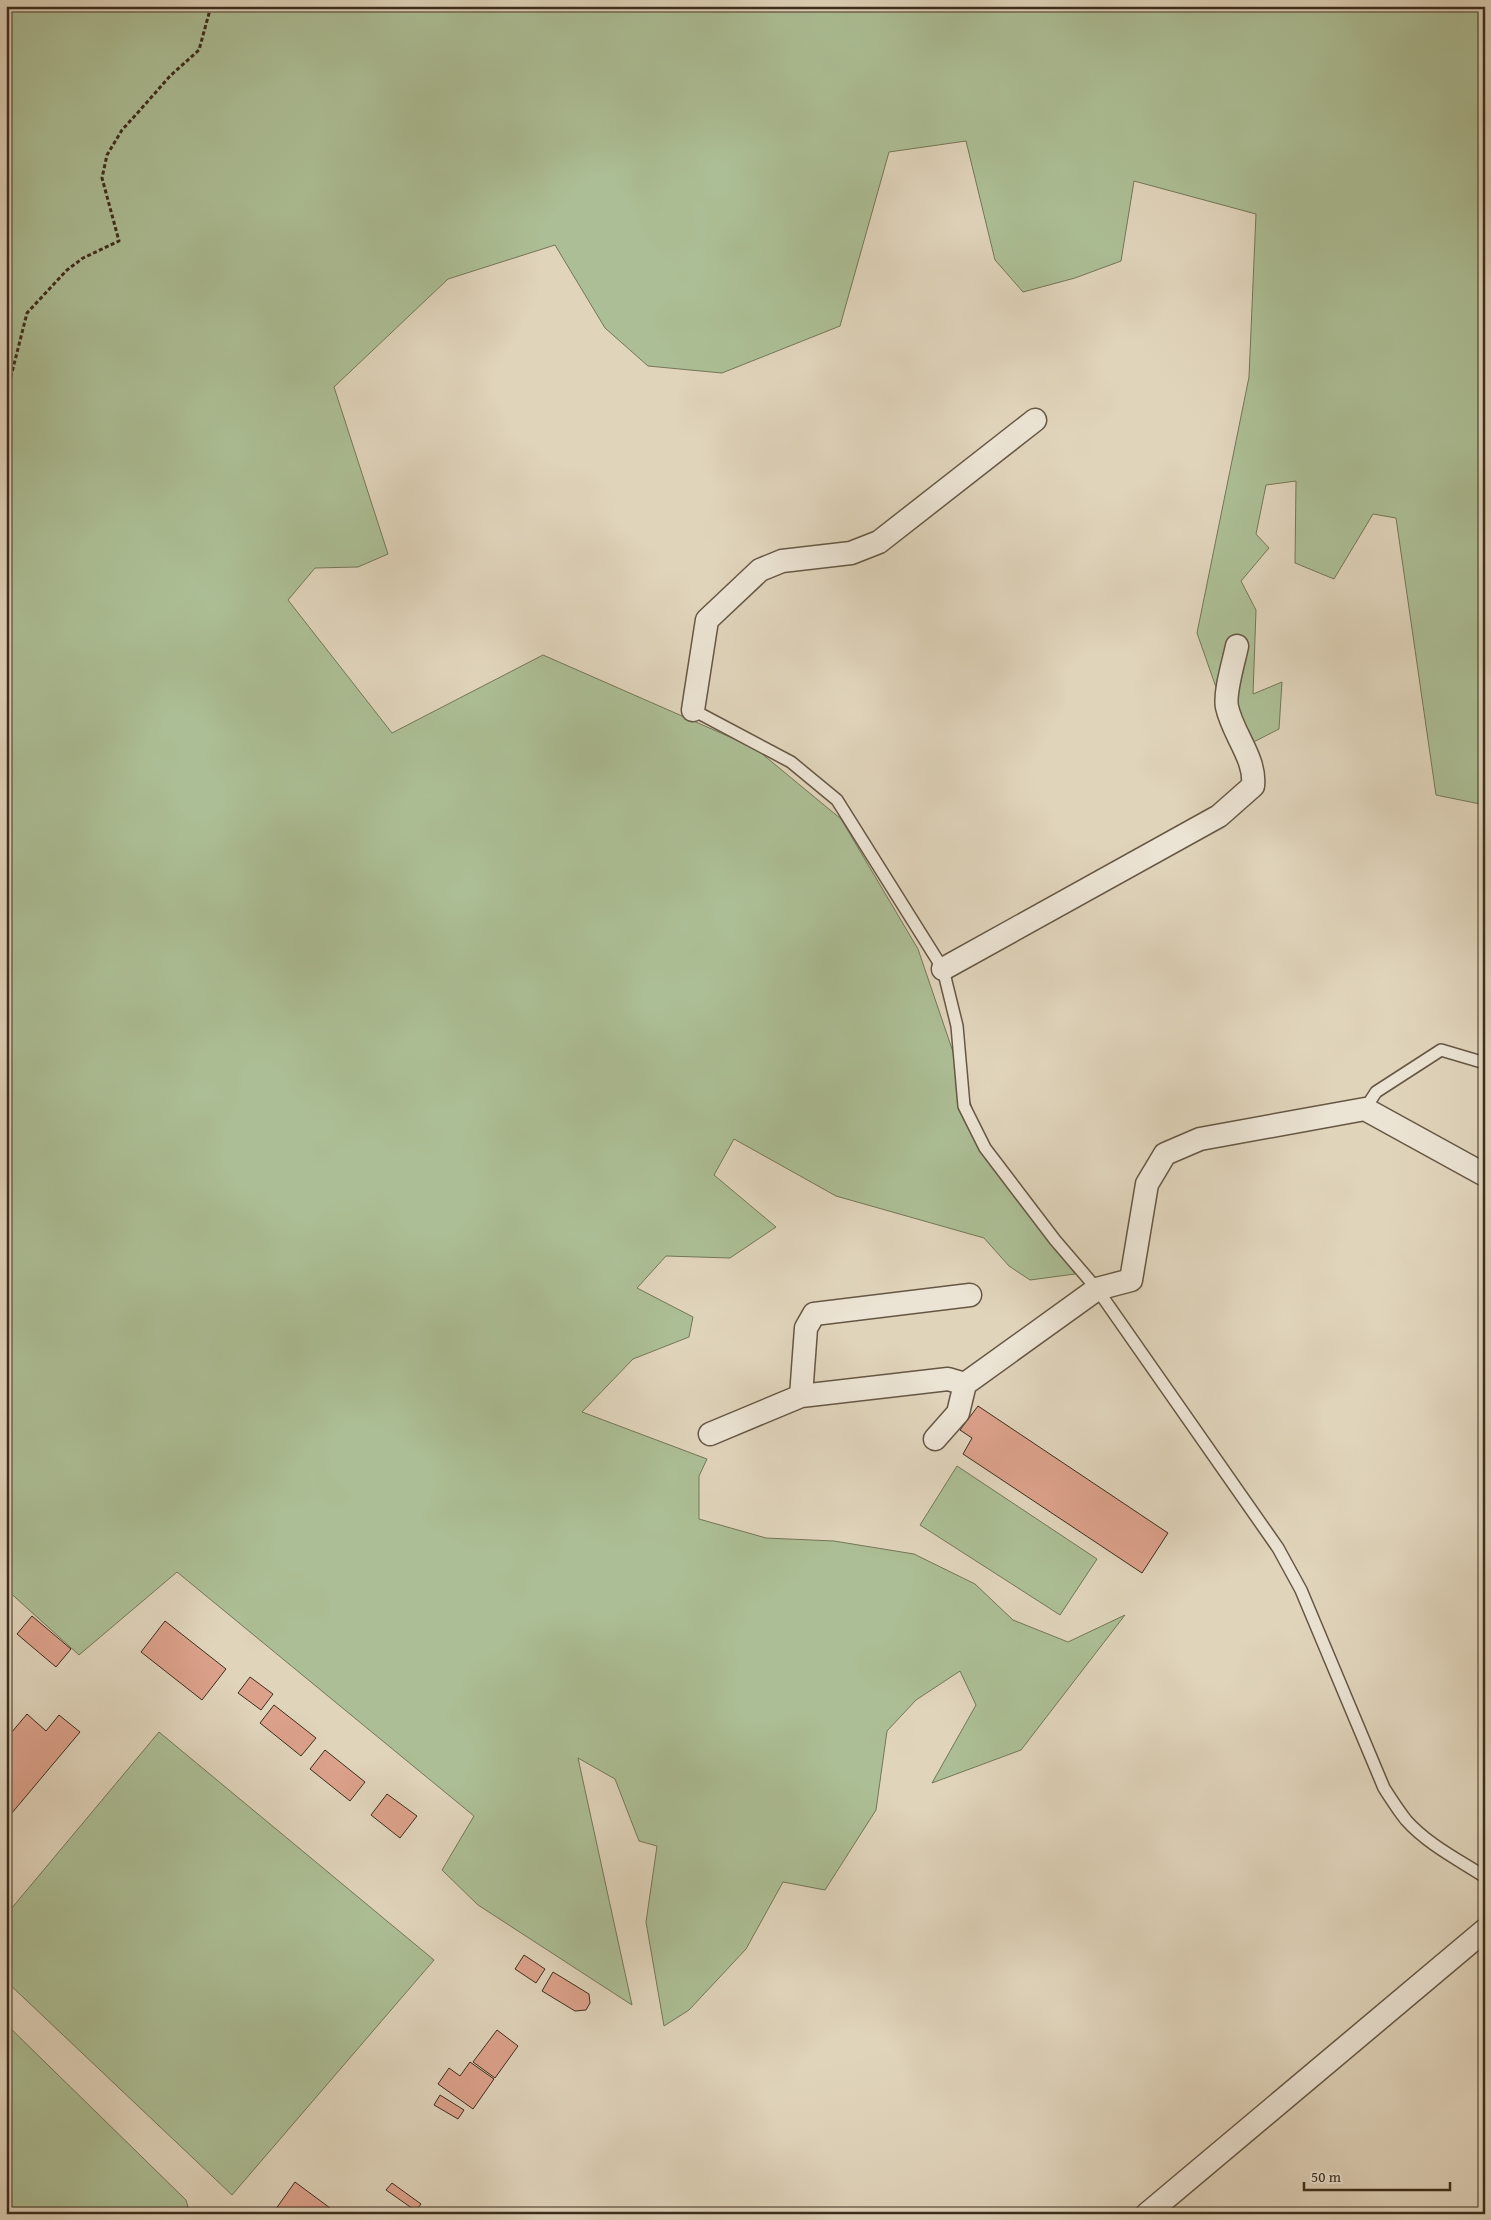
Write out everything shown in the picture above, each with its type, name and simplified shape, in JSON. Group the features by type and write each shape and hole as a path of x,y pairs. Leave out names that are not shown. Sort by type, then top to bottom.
{"street":[{"path":"693,710 707,620 760,570 782,562 851,553 879,542 1035,420"},
{"path":"943,968 1219,816 1253,786 1254,774 1248,756 1234,731 1226,704 1236,646"},
{"path":"935,1440 958,1413 965,1384 1097,1289 1131,1280 1147,1184 1165,1154 1200,1138 1365,1109 1485,1175"},
{"path":"800,1396 806,1328 814,1314 970,1295"},
{"path":"710,1434 800,1396 948,1380 965,1384"},
{"path":"1147,2214 1485,1930"}],"lane":[{"path":"693,710 791,762 837,800 943,968 957,1026 964,1106 985,1148 1055,1240 1097,1289 1278,1548 1301,1590 1384,1788 1395,1805 1406,1821 1422,1834 1485,1877"},
{"path":"1365,1109 1376,1092 1441,1050 1485,1063"}],"path":[{"path":"6,396 27,313 75,264 119,241 102,178 107,155 122,130 140,109 170,76 198,50 210,6"}],"green space":[{"path":"6,6 1485,6 1485,805 1436,795 1396,518 1373,514 1334,579 1295,563 1296,481 1266,485 1256,534 1269,548 1241,581 1256,610 1253,694 1282,682 1279,729 1238,750 1197,633 1249,377 1256,214 1134,181 1121,261 1075,278 1023,292 995,260 966,141 889,152 840,326 722,373 648,366 605,328 555,245 448,279 334,387 388,554 358,567 315,568 288,600 392,733 543,655 755,748 841,819 918,949 986,1149 1075,1274 1030,1280 1009,1266 984,1238 836,1196 734,1139 714,1175 776,1227 730,1258 666,1256 637,1288 693,1317 689,1337 633,1359 582,1412 707,1459 699,1476 699,1519 766,1538 834,1541 914,1554 975,1584 1013,1620 1068,1642 1125,1615 1021,1750 932,1783 976,1705 960,1671 916,1700 887,1731 876,1810 825,1890 783,1882 746,1949 689,2010 664,2026 646,1922 657,1846 639,1841 615,1779 578,1758 632,2005 478,1905 442,1870 474,1816 177,1572 79,1655 6,1589"},
{"path":"957,1466 1097,1559 1060,1615 920,1525"},
{"path":"159,1732 434,1960 232,2195 6,1981 6,1915"},
{"path":"6,2024 186,2200 190,2214 6,2214"}],"building":[{"path":"978,1406 1168,1533 1142,1573 963,1454 972,1438 960,1430"},
{"path":"32,1616 71,1649 56,1667 17,1634"},
{"path":"165,1621 226,1669 202,1700 141,1652"},
{"path":"250,1677 273,1694 261,1710 238,1693"},
{"path":"274,1705 316,1738 301,1756 260,1723"},
{"path":"27,1714 46,1731 59,1715 80,1732 6,1820 6,1739"},
{"path":"325,1750 365,1782 350,1801 310,1769"},
{"path":"387,1794 417,1816 400,1838 371,1815"},
{"path":"524,1955 545,1969 536,1983 515,1969"},
{"path":"553,1972 589,1994 590,2003 586,2010 575,2011 542,1991"},
{"path":"497,2030 518,2046 495,2078 473,2062"},
{"path":"470,2062 494,2079 473,2109 438,2084 449,2068 460,2076"},
{"path":"440,2095 464,2110 458,2119 434,2105"},
{"path":"295,2182 330,2208 326,2214 273,2213"},
{"path":"392,2183 421,2204 416,2211 386,2190"}]}
